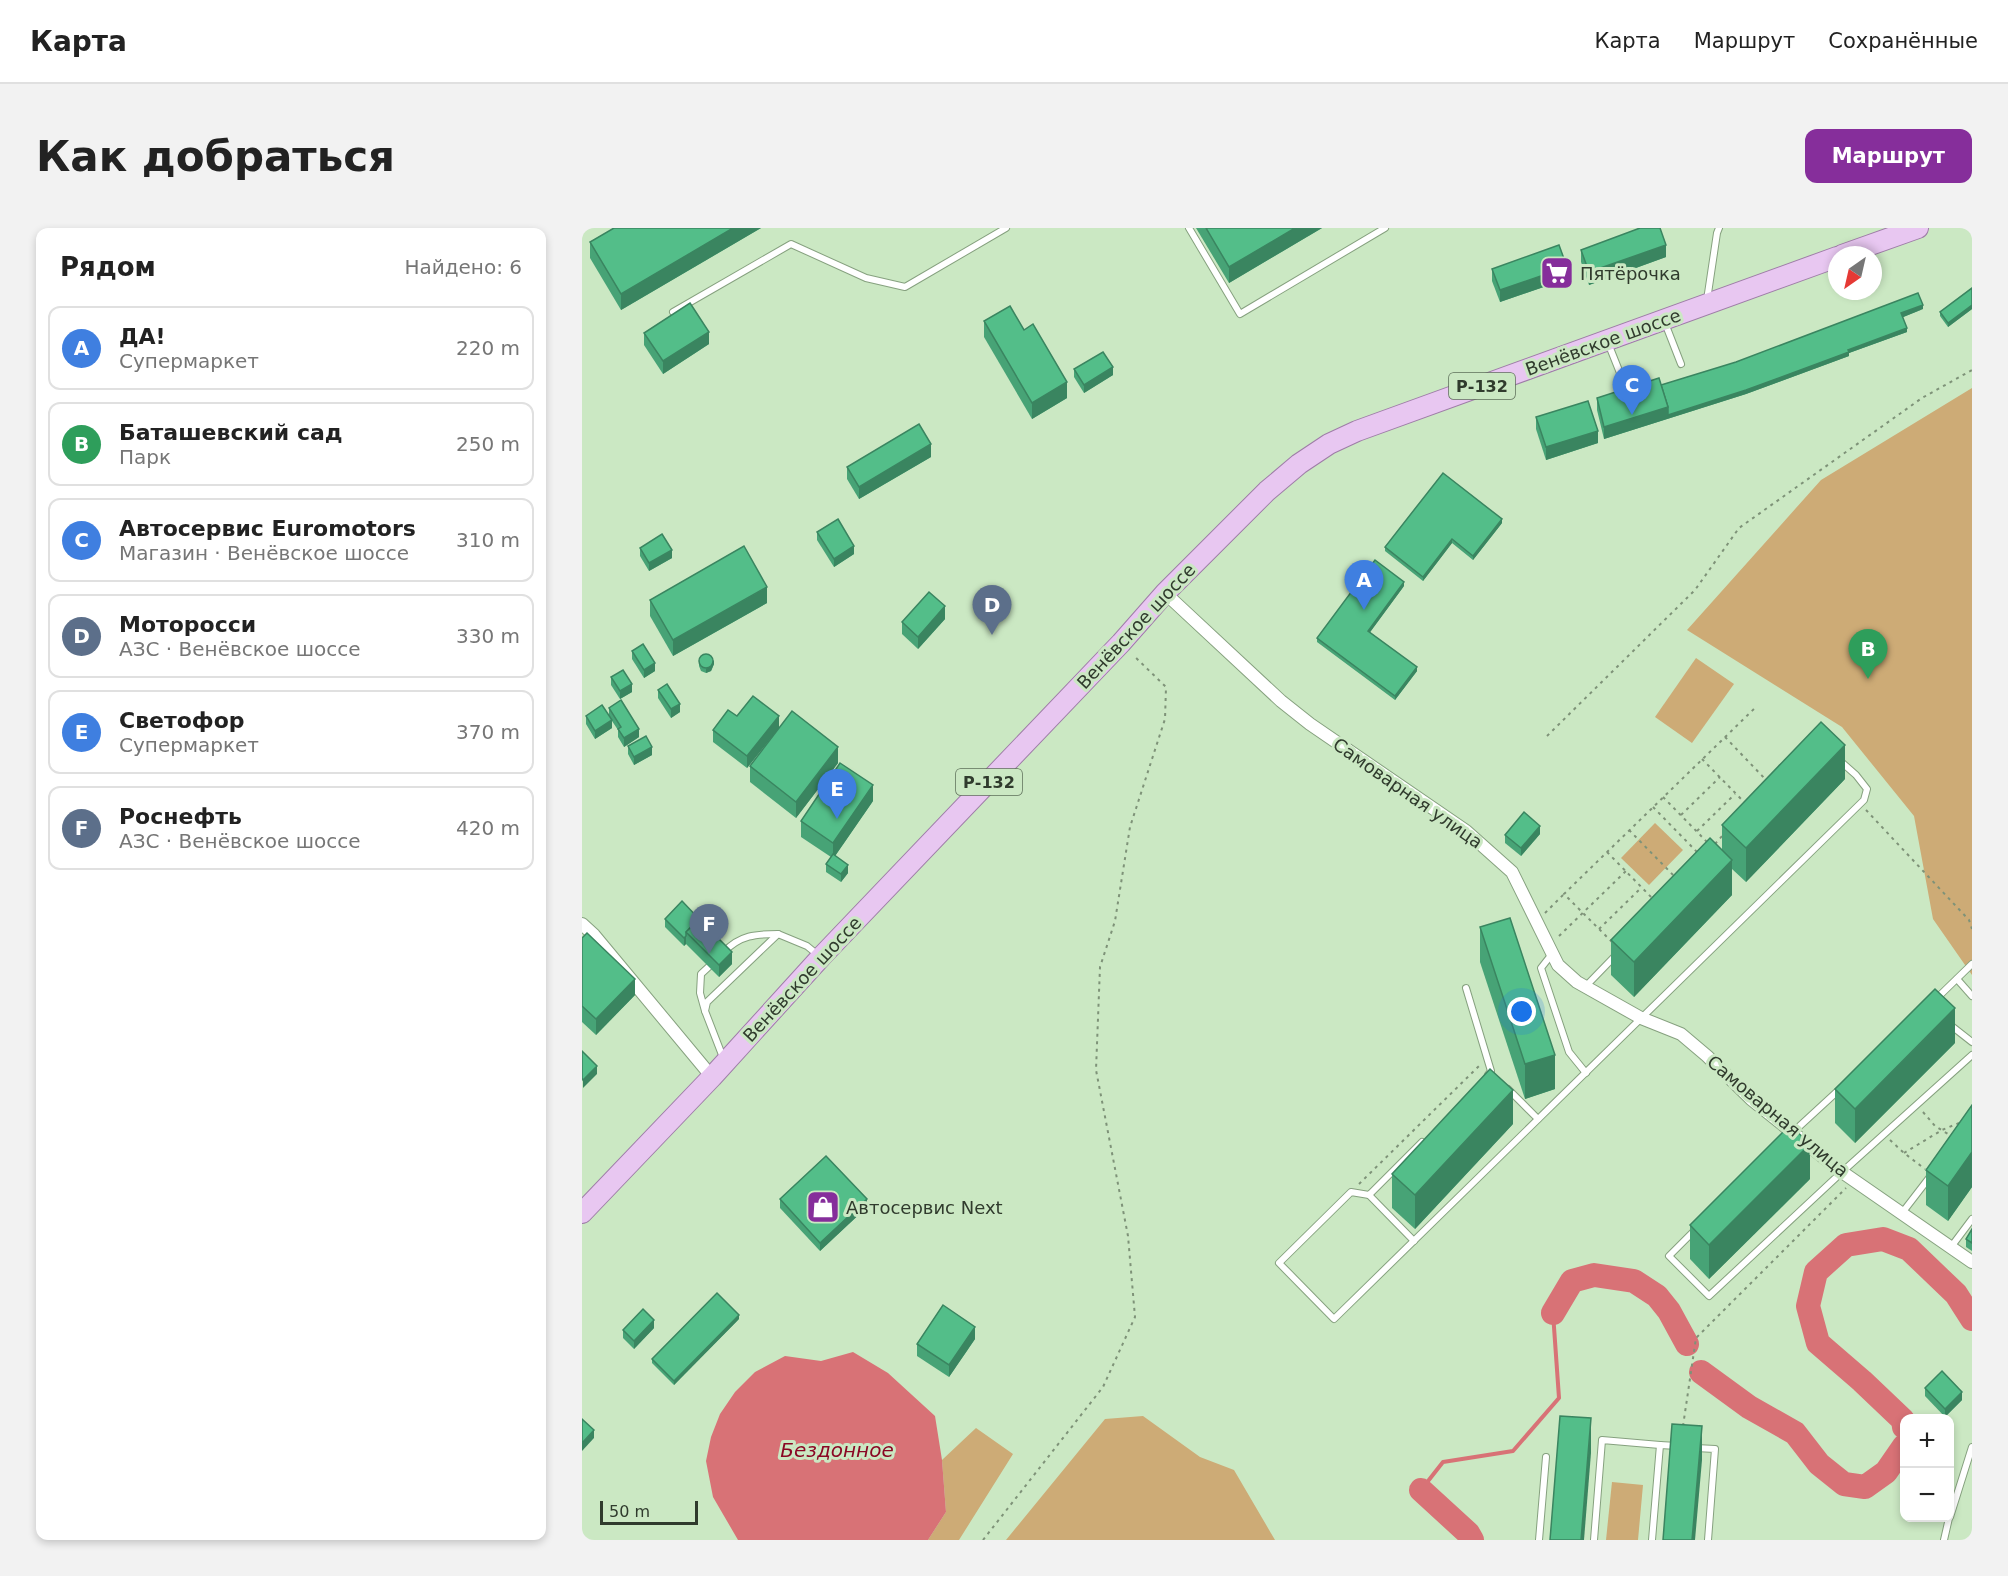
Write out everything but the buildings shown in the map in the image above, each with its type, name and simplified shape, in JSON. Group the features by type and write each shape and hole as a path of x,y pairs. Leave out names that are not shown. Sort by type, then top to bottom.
{"main road":[{"path":"1867,246 1918,228"},
{"name":"Венёвское шоссе","path":"582,1213 718,1070 821,957 1121,643 1165,593 1267,491 1299,464 1329,444 1368,427 1828,260"}],"street":[{"name":"Самоварная улица","path":"1165,593 1281,701 1310,724 1466,831 1512,872 1558,965 1577,982 1641,1018 1681,1034 1707,1056 1789,1136 1972,1262"},
{"path":"582,924 718,1070"}],"lane":[{"path":"673,312 790,244 866,278 905,287 1006,228"},
{"path":"1189,228 1240,314 1386,228"},
{"path":"1707,304 1719,228"},
{"path":"1664,320 1681,364"},
{"path":"1606,340 1628,393"},
{"path":"1414,1240 1370,1195 1351,1192 1279,1263 1334,1319 1864,800 1867,789 1856,775 1834,755"},
{"path":"718,1070 700,993 701,974 728,947 752,934 778,934 807,946 821,957"},
{"path":"705,1011 708,1002 778,934"},
{"path":"1550,950 1541,968 1569,1052 1586,1072"},
{"path":"1586,987 1620,951"},
{"path":"1928,1006 1972,964"},
{"path":"1957,979 1972,996"},
{"path":"1466,988 1491,1071 1538,1119"},
{"path":"1946,1021 1972,1042"},
{"path":"1702,1223 1669,1256 1709,1296 1972,1055"},
{"path":"1483,1080 1491,1071"},
{"path":"1789,1136 1844,1085"},
{"path":"1370,1195 1426,1137"},
{"path":"1902,1213 1932,1174"},
{"path":"1951,1247 1972,1219"},
{"path":"1594,1540 1602,1440 1680,1446"},
{"path":"1652,1540 1660,1444"},
{"path":"1692,1447 1715,1449 1708,1540"},
{"path":"1954,1502 1972,1447"},
{"path":"1539,1540 1546,1457"},
{"path":"1944,1540 1948,1522"}],"path":[{"path":"1547,736 1695,590 1739,528 1922,398 1972,370"},
{"path":"983,1540 1103,1387 1135,1317 1128,1236 1096,1070 1100,967 1114,921 1130,827 1165,719 1166,687 1121,643"},
{"path":"1536,921 1757,706"},
{"path":"1725,737 1773,786"},
{"path":"1776,769 1789,755 1794,761"},
{"path":"1702,759 1750,808"},
{"path":"1681,815 1720,777"},
{"path":"1697,831 1736,793"},
{"path":"1663,797 1712,847 1727,831"},
{"path":"1860,804 1969,920 1972,929"},
{"path":"1653,807 1702,857"},
{"path":"1629,830 1678,880"},
{"path":"1607,852 1656,902"},
{"path":"1550,950 1583,913 1626,871"},
{"path":"1599,929 1642,887"},
{"path":"1564,894 1620,951"},
{"path":"1351,1192 1487,1058"},
{"path":"1917,1104 1935,1126 1958,1140"},
{"path":"1904,1153 1942,1130 1962,1122"},
{"path":"1884,1134 1932,1174"},
{"path":"1680,1446 1696,1338 1853,1180"}],"shaded area":[{"path":"1972,388 1972,975 1933,919 1914,816 1842,727 1687,630 1821,480"},
{"path":"1696,658 1734,684 1692,743 1655,717"},
{"path":"1655,823 1683,850 1649,885 1621,858"},
{"path":"1143,1416 1200,1457 1234,1470 1275,1540 1006,1540 1105,1419"},
{"path":"976,1428 1013,1454 959,1540 928,1540 946,1512 942,1460"},
{"path":"1612,1482 1643,1485 1638,1540 1606,1540"}],"water":[{"name":"Бездонное","path":"853,1352 888,1373 935,1416 942,1460 946,1512 928,1540 738,1540 713,1497 706,1461 711,1437 720,1414 735,1392 755,1372 785,1356 821,1361"}],"waterway":[{"path":"1900,1417 1818,1343 1808,1306 1816,1272 1846,1245 1883,1239 1909,1249 1956,1294 1972,1319"},
{"path":"1553,1313 1572,1281 1594,1275 1634,1281 1657,1296 1669,1311 1687,1344"},
{"path":"1421,1490 1443,1462 1513,1451 1559,1398 1553,1313"},
{"path":"1701,1372 1749,1407 1795,1433 1819,1464 1844,1484 1865,1487 1886,1472 1900,1452"},
{"path":"1421,1490 1468,1533 1472,1540"}],"place":[{"name":"Пятёрочка","path":"1557,273"},
{"name":"Автосервис Euromotors","path":"1632,415"},
{"name":"ДА!","path":"1364,610"},
{"name":"Моторосси","path":"992,635"},
{"name":"Баташевский сад","path":"1868,679"},
{"name":"Светофор","path":"837,819"},
{"name":"Роснефть","path":"709,954"},
{"name":"Автосервис Next","path":"823,1207"}]}
